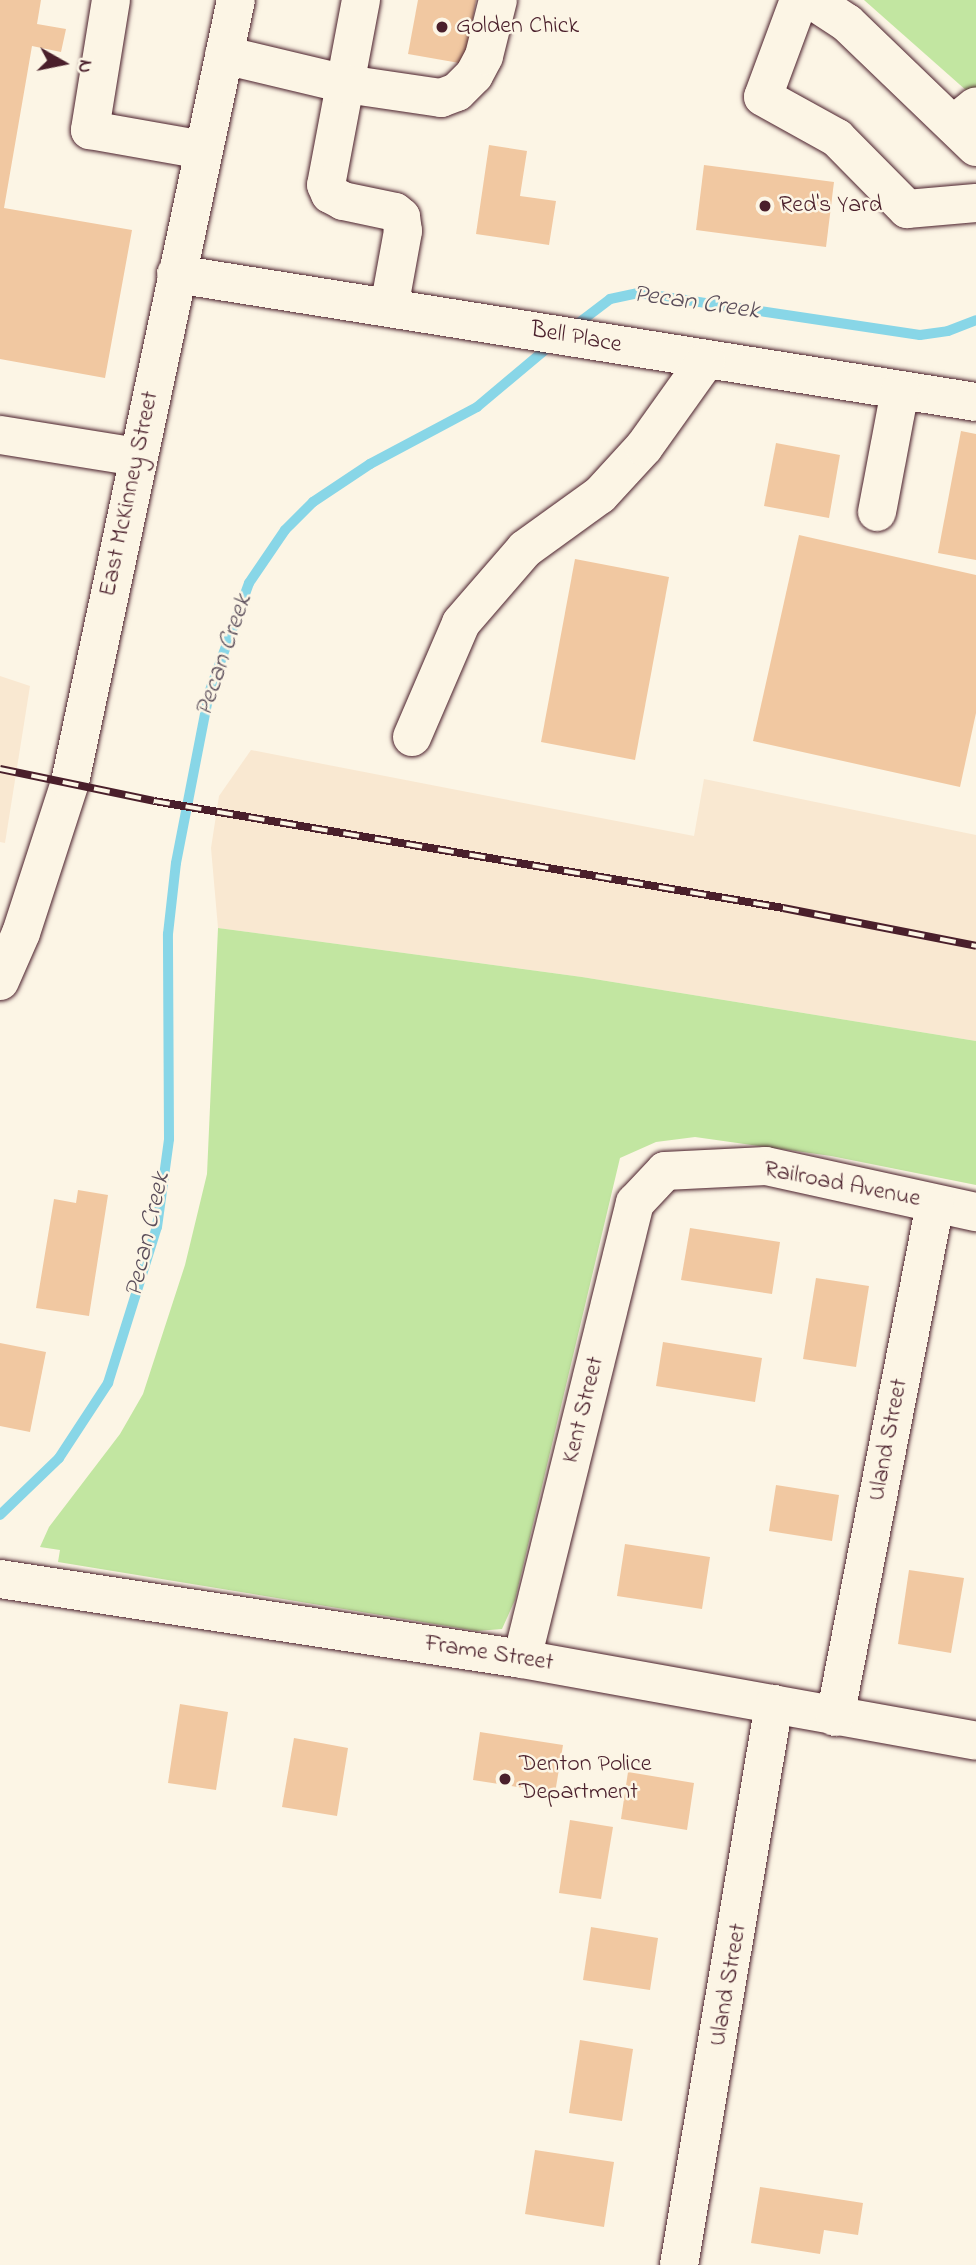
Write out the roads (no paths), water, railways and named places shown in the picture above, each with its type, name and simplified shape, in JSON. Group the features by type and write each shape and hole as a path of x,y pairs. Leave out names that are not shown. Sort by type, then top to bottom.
{"street":[{"path":"111,0 90,130 203,150"},
{"name":"East McKinney Street","path":"0,981 21,933 70,782 236,0"},
{"path":"361,0 326,185 330,194 343,201 395,212 401,217 403,231 389,308"},
{"path":"223,55 421,98 457,92 484,56 498,0"},
{"path":"799,0 763,97 837,138 906,209 976,203"},
{"path":"812,0 847,23 969,126"},
{"name":"Bell Place","path":"176,274 976,402"},
{"path":"412,737 461,623 525,549 600,495 644,447 706,360"},
{"path":"877,512 900,390"},
{"path":"0,435 137,457"},
{"name":"Railroad Avenue","path":"665,1171 766,1166 976,1212"},
{"name":"Kent Street","path":"522,1659 635,1203 665,1171"},
{"name":"Uland Street","path":"835,1717 935,1204"},
{"name":"Frame Street","path":"0,1579 522,1659 976,1741"},
{"name":"Uland Street","path":"679,2265 774,1704"}],"waterway":[{"name":"Pecan Creek","path":"572,328 610,299 639,293 920,335 948,331 976,320"},
{"name":"Pecan Creek","path":"0,1515 59,1458 108,1383 157,1227 169,1139 168,934 176,863 209,693 249,583 285,530 313,502 370,464 477,407 551,345"}],"railway":[{"path":"0,769 154,801 783,908 976,946"}],"place":[{"name":"Golden Chick","path":"442,27"},
{"name":"Red's Yard","path":"765,206"},
{"name":"Denton Police Department","path":"505,1779"}]}
